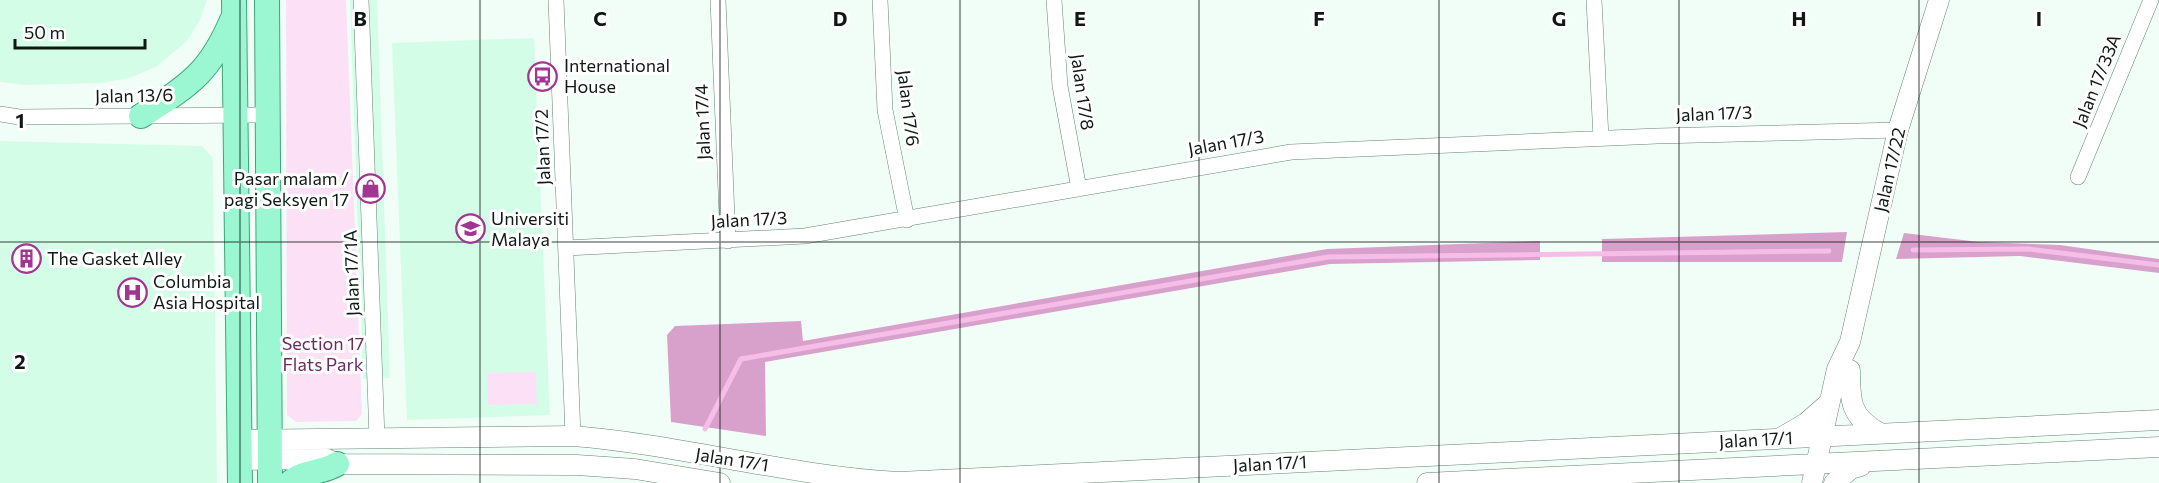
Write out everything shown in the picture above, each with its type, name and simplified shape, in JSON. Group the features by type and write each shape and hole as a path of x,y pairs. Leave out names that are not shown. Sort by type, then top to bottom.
{"main road":[{"path":"267,0 270,461"},
{"path":"234,7 240,461"},
{"path":"141,116 177,94 210,63 234,7"},
{"path":"290,483 296,477 328,470 337,464"}],"street":[{"name":"Jalan 17/1A","path":"361,0 377,438"},
{"name":"Jalan 17/2","path":"556,0 573,436"},
{"name":"Jalan 17/4","path":"718,0 728,241"},
{"name":"Jalan 17/6","path":"880,0 885,110 907,220"},
{"name":"Jalan 17/8","path":"1054,0 1060,86 1079,189"},
{"path":"1594,0 1601,138"},
{"name":"Jalan 17/22","path":"1829,436 1850,370 1850,342 1898,130 1939,0"},
{"name":"Jalan 17/33A","path":"2078,177 2151,0"},
{"name":"Jalan 13/6","path":"0,114 19,117 268,115"},
{"name":"Jalan 17/3","path":"566,248 805,236 1292,152 1601,138 1898,130"},
{"name":"Jalan 17/22","path":"1823,476 1829,436 1830,402 1837,369 1850,342"},
{"path":"1850,370 1850,402 1866,426 1880,433"},
{"path":"1779,439 1806,423 1830,402"},
{"name":"Jalan 17/1","path":"270,461 377,438 573,436 612,440 846,478 899,482 952,481 2159,420"},
{"path":"1949,429 1962,436 1967,446 1968,456"},
{"path":"1823,476 1881,461 2159,447"},
{"name":"Jalan 17/1","path":"240,461 327,459 337,464 577,465 635,470 720,483"},
{"name":"Jalan 17/1","path":"1427,483 1778,466 1823,476"},
{"path":"1778,466 1787,472 1795,483"}],"shaded area":[{"path":"0,0 207,0 199,22 186,42 156,67 129,78 102,83 24,85 0,82"},
{"name":"Pasar malam / pagi Seksyen 17","path":"350,0 377,0 390,378 363,379"},
{"name":"Universiti Malaya","path":"534,38 550,415 407,420 392,43"},
{"name":"Columbia Asia Hospital","path":"0,141 202,146 213,158 217,483 0,483"},
{"path":"1847,232 1842,262 1602,262 1602,239"},
{"path":"1904,233 1979,242 2060,245 2159,259 2159,273 2020,256 1896,259"},
{"path":"1540,241 1540,260 1330,264 765,362 766,436 671,422 667,335 675,326 801,321 803,341 1327,249"}],"green space":[{"name":"Section 17 Flats Park","path":"286,0 346,0 362,414 356,421 296,422 287,415"},
{"path":"536,372 537,404 488,405 487,373"}],"waterway":[{"path":"1913,250 2028,249 2159,265"},
{"path":"705,429 741,359 1328,257 1829,251"}],"place":[{"name":"International House","path":"543,76"},
{"name":"Pasar malam / pagi Seksyen 17","path":"370,189"},
{"name":"Universiti Malaya","path":"470,229"},
{"name":"The Gasket Alley","path":"26,259"},
{"name":"Columbia Asia Hospital","path":"132,292"}]}
